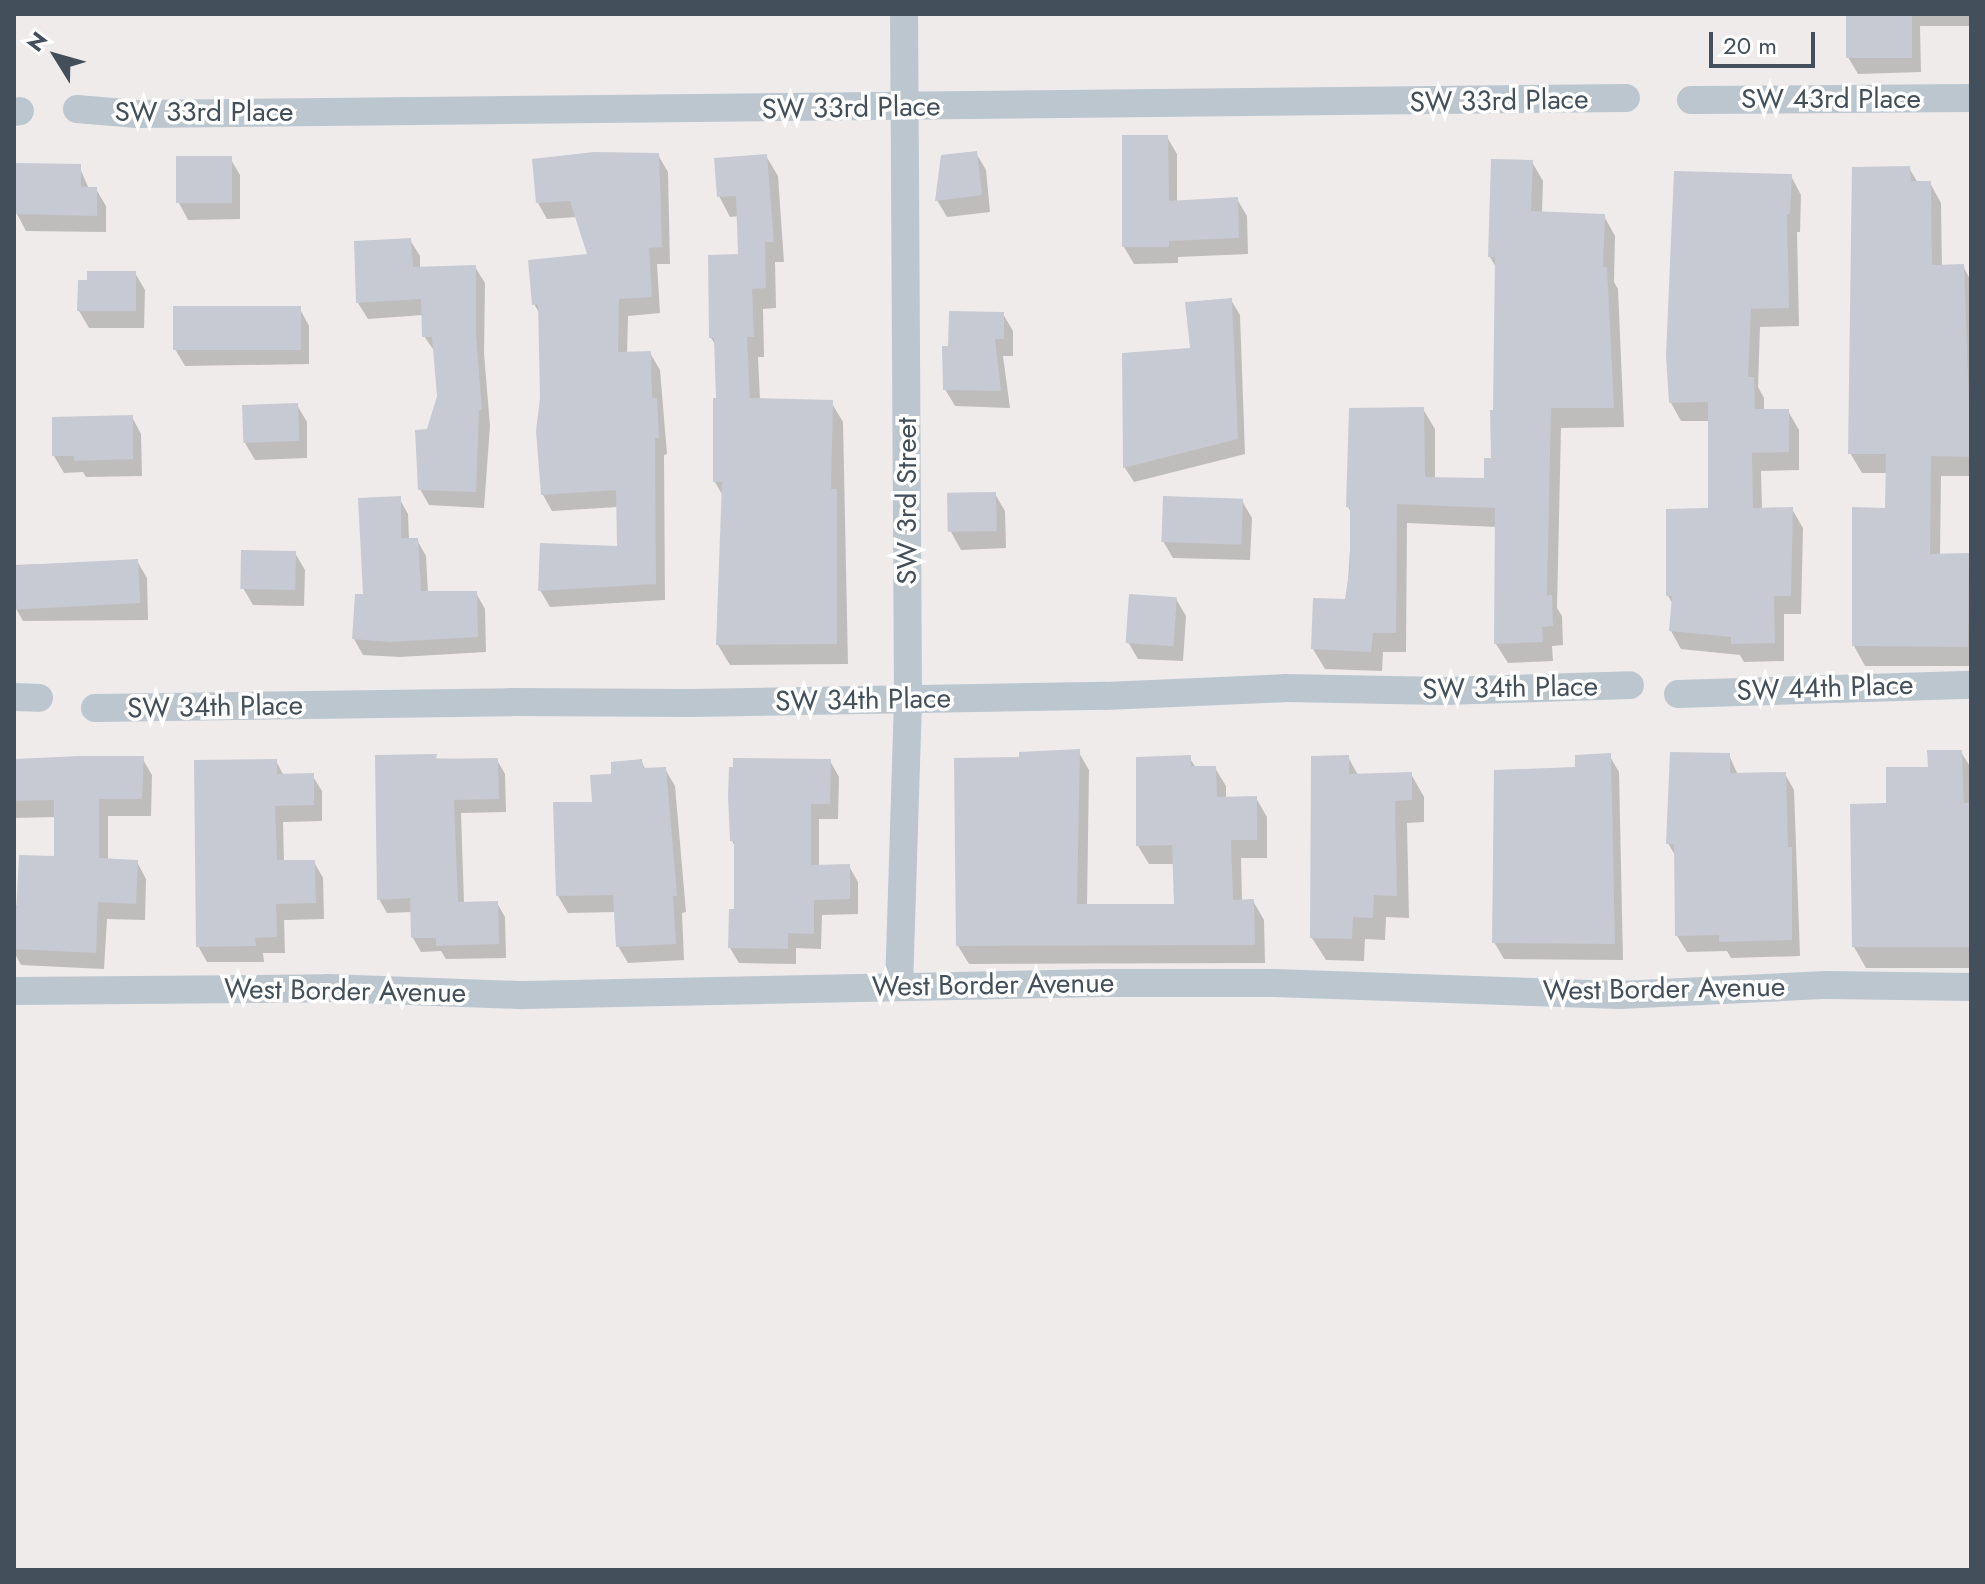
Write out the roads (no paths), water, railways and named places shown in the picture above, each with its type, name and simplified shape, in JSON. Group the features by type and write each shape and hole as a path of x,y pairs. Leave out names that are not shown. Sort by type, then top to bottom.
{"street":[{"name":"SW 3rd Street","path":"899,987 908,699 904,14"},
{"name":"SW 33rd Place","path":"77,109 137,114 1626,98"},
{"name":"SW 43rd Place","path":"1691,100 1971,98"},
{"name":"SW 34th Place","path":"95,708 908,699 1285,688 1443,691 1630,685"},
{"name":"SW 44th Place","path":"1678,694 1971,685"},
{"name":"West Border Avenue","path":"14,991 328,988 523,995 1274,983 1620,995 1827,985 1971,987"}]}
